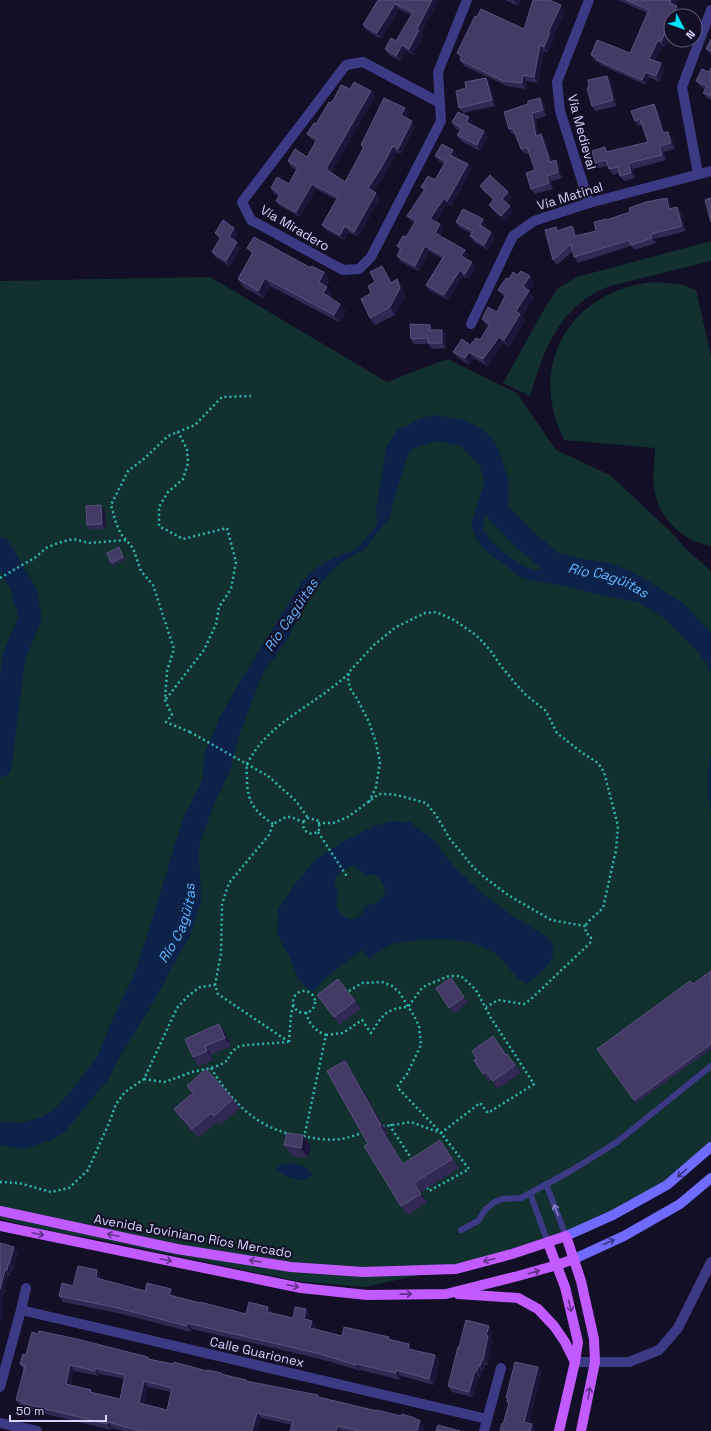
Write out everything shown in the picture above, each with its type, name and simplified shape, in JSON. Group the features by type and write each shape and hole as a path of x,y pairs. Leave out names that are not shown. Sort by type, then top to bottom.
{"main road":[{"name":"Avenida Joviniano Ríos Mercado","path":"0,1211 177,1249 291,1267 363,1272 456,1269 512,1254 566,1236 613,1215 667,1185 711,1147"},
{"name":"Avenida Joviniano Ríos Mercado","path":"0,1226 301,1288 367,1295 446,1294 518,1276 574,1259 624,1236 680,1204 711,1178"},
{"path":"566,1236 574,1259 594,1340 595,1362 581,1431"},
{"path":"548,1242 564,1287 578,1342 575,1362 559,1431"},
{"path":"446,1294 518,1298 538,1310 554,1326 565,1342 575,1362"}],"street":[{"name":"Vía Miradero","path":"440,103 363,62 346,65 242,202 252,220 342,270 359,270 371,257 442,121 438,72 467,0"},
{"name":"Vía Medieval","path":"589,0 557,82 560,111 589,203"},
{"path":"698,174 682,87 711,10"},
{"name":"Vía Matinal","path":"471,324 512,236 534,221 589,203 711,171"},
{"path":"575,1362 630,1362 659,1350 678,1328 711,1262"},
{"path":"0,1387 26,1288"},
{"name":"Calle Guarionex","path":"21,1310 487,1419"},
{"path":"484,1431 501,1368"},
{"path":"0,1423 37,1431"}],"lane":[{"path":"461,1230 478,1221 485,1210 493,1203 502,1199 521,1198 569,1172 616,1142 711,1066"},
{"path":"546,1184 566,1236"},
{"path":"530,1192 548,1242"}],"path":[{"path":"251,396 222,397 195,425 168,436 145,458 128,471 111,505 116,523 122,534 133,548 141,571 153,585 174,650 167,671 165,700 172,715 166,722 190,732 268,776 296,802 308,818 317,820 320,827 318,832"},
{"path":"165,700 204,650 216,624 218,607 231,589 236,562 227,528 183,539 159,526 159,507 168,492 183,479 188,463 187,449 178,432"},
{"path":"0,578 25,562 36,557 46,548 58,542 73,539 89,543 127,540"},
{"path":"273,824 259,814 251,803 247,791 247,763 267,736 308,704 332,688 374,645 396,627 425,613 436,612 454,620 476,634 518,687 531,700 546,711 557,732 581,752 598,763 604,772 618,826 616,850 603,908 585,926 586,933 591,938 590,943 524,1004 498,1000 486,1007"},
{"path":"349,672 348,680 351,690 369,722 380,762 376,787 369,802"},
{"path":"318,823 333,823 348,817 379,794 414,799 426,803 436,815 450,839 473,867 483,876 508,895 552,920 585,926"},
{"path":"289,1042 218,994 215,985 221,954 222,904 229,883 269,835 273,824 286,817 291,817 303,822"},
{"path":"303,822 308,818"},
{"path":"303,822 303,828 306,833 312,834 318,832"},
{"path":"318,832 348,878"},
{"path":"306,1012 314,1029 326,1035 343,1033 362,1020 371,1033 377,1022 384,1014 397,1008 408,1007 422,988 427,985 449,976 461,976 469,983 476,990 534,1084 488,1113 480,1103 441,1133"},
{"path":"349,991 362,983 382,982 392,986 399,992 419,1026 421,1045 407,1074 397,1087 441,1133 469,1169 429,1191 425,1185"},
{"path":"0,1182 19,1183 51,1192 69,1188 88,1170 110,1123 116,1104 125,1092 144,1079 177,1008 188,996 200,987 215,985"},
{"path":"289,1042 293,1000 296,994 302,991 309,992 314,998 314,1005 306,1012 296,1010 293,1004"},
{"path":"304,1144 304,1137 326,1035"},
{"path":"144,1079 165,1082 192,1072 220,1065 228,1060 230,1054 237,1047 289,1042"},
{"path":"211,1068 221,1085 237,1104 248,1114 275,1129 293,1134"},
{"path":"375,1128 411,1122 441,1133"},
{"path":"392,1124 392,1129 413,1160 413,1166"},
{"path":"299,1136 329,1141 350,1138 366,1131"}],"green space":[{"path":"711,241 711,261 610,286 593,294 578,304 566,316 548,345 535,378 530,396 503,383 546,306 558,288 577,277"},
{"path":"210,277 387,382 447,359 517,393 556,450 610,475 671,532 685,548 711,571 711,1142 694,1159 668,1179 594,1222 461,1266 365,1287 297,1281 92,1238 57,1233 0,1219 0,281"},
{"path":"656,282 683,285 696,290 711,356 711,546 690,539 673,526 666,518 656,499 653,483 655,448 564,440 554,412 551,384 554,358 564,335 580,315 601,299 626,287"}],"water":[{"path":"434,415 465,420 483,430 494,440 500,454 490,501 484,517 483,529 491,541 504,553 534,570 553,566 572,565 618,583 650,591 665,604 681,611 688,623 690,632 702,642 711,645 711,672 705,661 696,650 658,612 640,603 565,586 523,579 485,550 476,539 471,524 492,463 488,449 461,433 449,428 440,427 421,432 408,452 389,518 365,549 337,565 310,596 285,643 263,673 238,738 231,768 214,804 179,901 174,923 173,950 166,979 119,1058 109,1078 64,1133 52,1140 23,1149 0,1145 0,1122 20,1123 42,1117 52,1111 74,1088 98,1055 113,1018 136,971 183,819 203,779 204,754 220,717 236,688 302,582 313,570 329,560 358,548 377,525 376,509 386,450 390,443 400,432 412,423 419,419"},
{"path":"0,544 19,571 22,589 33,613 22,616 14,605 5,563 0,555"},
{"path":"711,753 711,813 708,783"},
{"path":"391,821 410,822 435,841 453,866 485,896 513,916 547,937 552,944 553,951 549,964 526,984 497,955 483,947 463,941 443,939 422,940 393,944 369,959 362,950 324,979 313,992 299,981 290,958 277,934 278,910 295,884 316,859 341,843 374,826","holes":["353,866 357,867 365,876 375,875 378,877 382,882 385,891 384,895 378,901 365,906 360,915 352,919 346,917 339,911 337,905 338,890 335,885 335,880 336,876 344,869"]},
{"path":"290,1163 305,1167 312,1174 310,1178 300,1180 289,1178 277,1169 278,1166"}],"building":[{"path":"378,0 432,0 417,29 419,30 409,49 402,45 396,56 385,49 391,38 396,41 413,12 395,4 377,33 363,25"},
{"path":"533,0 549,0 561,5 548,33 550,33 544,47 540,45 534,77 523,75 522,83 503,81 460,60 462,56 457,53 475,16 477,17 481,9 524,29"},
{"path":"626,0 671,0 670,3 677,6 676,8 663,8 663,37 661,42 658,40 649,59 661,63 656,76 646,72 642,80 597,60 598,58 591,55 597,40 630,53 649,10"},
{"path":"711,39 711,51 706,49"},
{"path":"711,68 711,96 703,93 707,86 696,81 702,69 709,72"},
{"path":"607,76 613,100 592,106 587,88 589,87 588,80"},
{"path":"486,78 492,100 459,108 456,91 466,88 465,82"},
{"path":"354,82 371,91 326,169 345,182 364,147 361,145 384,98 405,108 401,115 412,121 398,149 393,146 368,188 376,193 354,232 345,226 340,235 322,225 338,197 312,184 296,212 276,201 280,194 271,188 277,177 289,184 298,167 288,161 295,149 307,157 317,139 307,134 314,123 316,124 329,102 330,103 334,99 341,85 350,89"},
{"path":"540,98 543,110 532,113 536,136 541,134 550,162 556,160 558,172 547,176 549,183 531,189 526,173 535,170 527,147 521,149 513,128 509,129 504,112 528,104 528,101"},
{"path":"654,104 663,133 668,132 671,143 660,146 662,155 629,163 631,173 620,176 618,167 609,169 606,160 595,163 592,151 605,147 606,152 648,142 640,119 635,121 631,111"},
{"path":"458,112 469,117 466,122 484,131 477,145 457,135 462,128 452,122"},
{"path":"442,144 453,150 450,155 468,164 447,201 444,198 430,219 440,224 435,233 465,250 461,256 472,262 465,274 460,270 444,295 426,285 444,256 425,246 415,266 397,256 401,248 397,246 403,236 406,237 416,220 407,216 425,189 421,187 428,176 435,180 446,161 435,156"},
{"path":"490,175 508,192 502,199 510,206 501,216 489,205 494,199 480,186"},
{"path":"667,198 669,209 677,207 682,226 651,234 652,238 631,245 629,240 574,257 571,244 553,260 545,230 556,227 557,231 572,226 575,236 596,231 594,222 606,220 630,212 629,208 646,202"},
{"path":"711,198 711,222 705,200"},
{"path":"463,209 483,219 480,225 491,232 484,245 470,236 473,231 456,222"},
{"path":"223,220 234,228 229,237 237,242 226,261 212,252 221,237 215,233"},
{"path":"254,237 311,268 311,266 324,272 319,282 327,287 323,293 340,304 334,315 265,278 258,291 238,279 253,252 247,248"},
{"path":"382,266 391,283 397,279 400,288 390,307 370,318 361,299 371,293 368,286 375,282 370,272"},
{"path":"521,271 530,276 523,286 529,291 516,311 520,314 504,340 499,337 483,359 469,352 465,358 453,352 462,339 470,345 476,338 480,340 490,324 482,319 488,307 497,312 506,294 498,290 506,278 509,279 513,272 517,275"},
{"path":"410,324 430,325 430,330 442,330 442,343 428,343 428,338 411,339"},
{"path":"101,505 102,524 87,525 86,506"},
{"path":"119,547 123,557 111,563 107,553"},
{"path":"711,971 711,1044 634,1100 597,1049 690,981 693,984"},
{"path":"451,978 464,997 449,1008 436,988"},
{"path":"338,979 355,1001 334,1017 317,995"},
{"path":"219,1024 225,1038 205,1046 207,1051 193,1057 185,1039"},
{"path":"493,1036 515,1065 493,1081 486,1072 483,1074 474,1060 477,1059 472,1051"},
{"path":"345,1061 381,1125 379,1126 403,1164 440,1140 452,1159 414,1183 421,1194 401,1206 364,1146 368,1144 327,1071"},
{"path":"206,1069 233,1099 214,1116 211,1113 192,1129 174,1109 193,1093 187,1086"},
{"path":"287,1133 303,1135 301,1148 284,1145"},
{"path":"0,1243 14,1247 7,1270 5,1270 0,1289"},
{"path":"78,1266 97,1270 96,1278 145,1291 147,1283 171,1289 169,1295 246,1314 249,1302 268,1307 267,1312 293,1318 295,1307 306,1309 304,1319 312,1321 310,1328 342,1336 344,1327 389,1337 388,1339 409,1344 408,1349 435,1355 429,1379 396,1370 396,1373 356,1365 320,1354 187,1323 187,1326 118,1308 59,1296 62,1283 73,1286"},
{"path":"466,1320 489,1326 486,1335 488,1336 483,1360 480,1366 478,1366 477,1371 475,1371 469,1392 448,1386"},
{"path":"39,1331 77,1339 148,1357 148,1359 173,1364 174,1362 207,1371 222,1373 221,1374 246,1381 318,1395 318,1397 401,1416 402,1414 420,1420 417,1431 360,1431 337,1426 336,1431 290,1431 293,1421 257,1413 252,1431 140,1431 108,1422 107,1424 22,1403 22,1401 16,1400 25,1366 20,1364 23,1354 26,1355 32,1332 38,1334","holes":["70,1365 95,1371 95,1368 125,1375 120,1399 90,1392 91,1390 66,1384","144,1381 172,1388 167,1410 139,1403"]},
{"path":"515,1362 538,1367 524,1422 532,1424 530,1431 500,1431 509,1403 507,1402 508,1399 506,1398"},
{"path":"438,1425 460,1431 436,1431"}],"waterway":[{"name":"Río Cagüitas","path":"397,451 405,439 436,429 467,436 489,458 497,482 497,511 525,540 554,564 583,571 602,573 629,583 676,612 711,648"},
{"name":"Río Cagüitas","path":"0,549 26,593 30,618 14,657 0,766"},
{"name":"Río Cagüitas","path":"157,969 180,931 190,898 187,851 189,843"}]}
